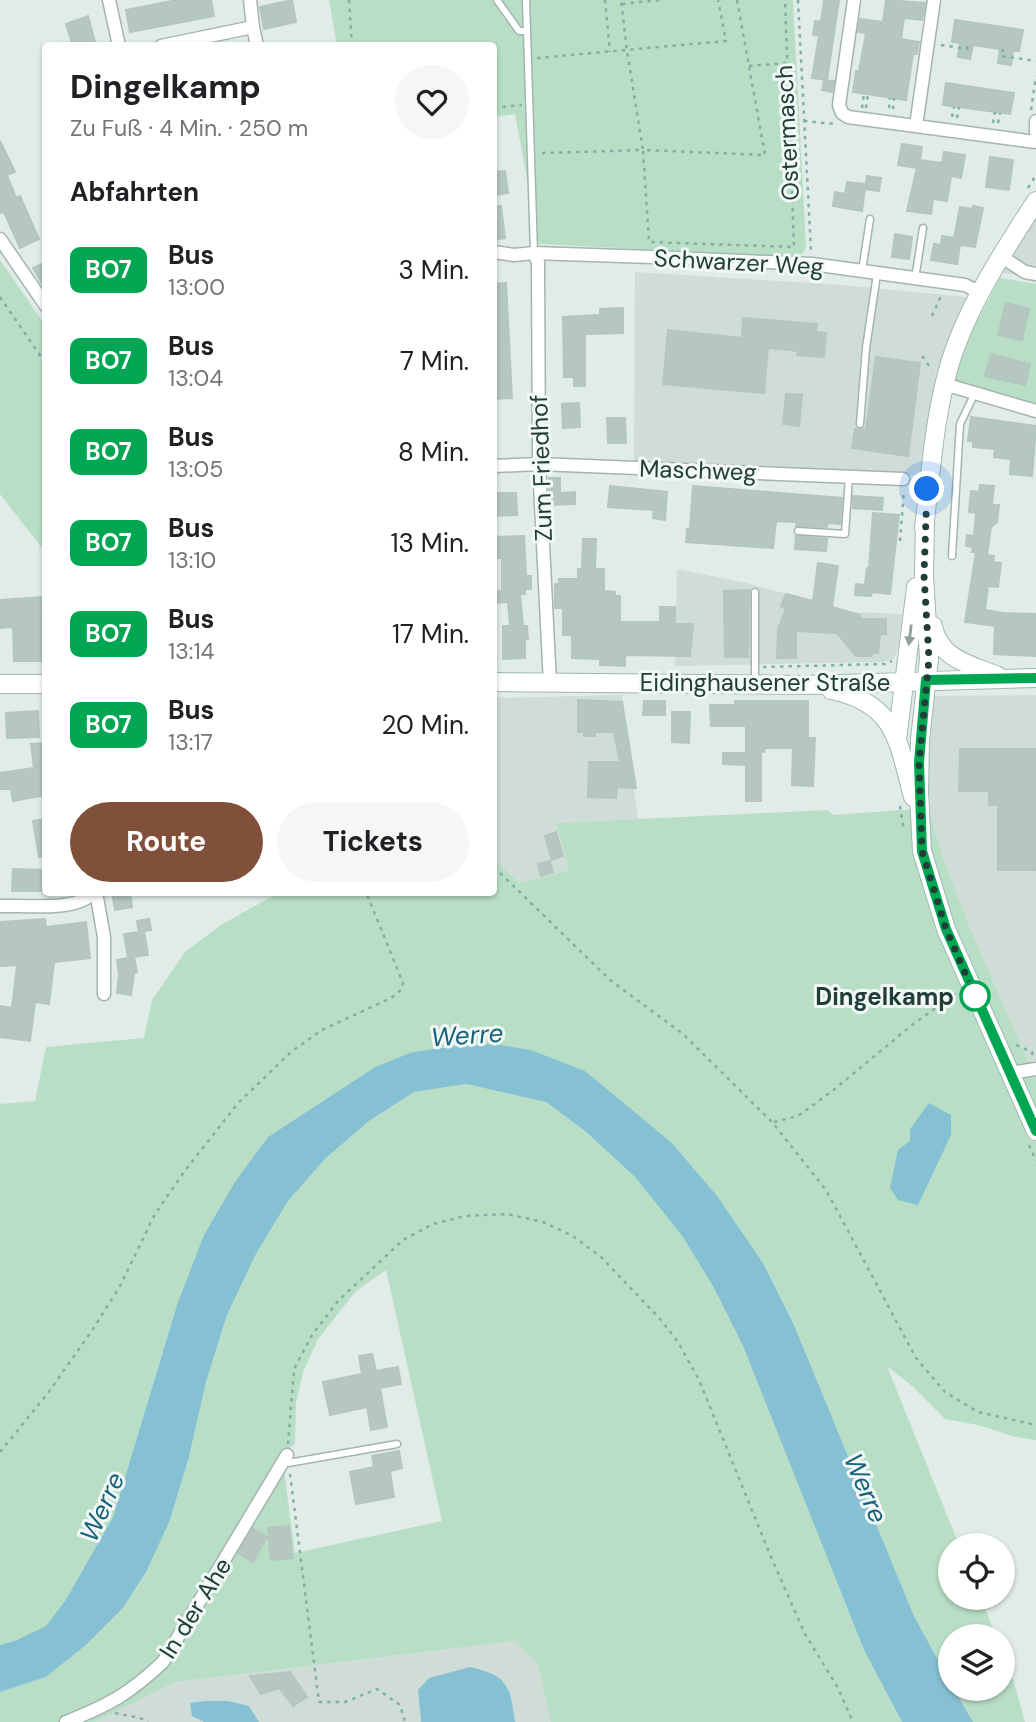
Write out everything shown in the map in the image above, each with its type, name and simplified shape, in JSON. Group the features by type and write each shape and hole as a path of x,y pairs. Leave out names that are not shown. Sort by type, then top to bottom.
{"main road":[{"path":"897,740 937,419 939,379 981,293 1036,201"},
{"path":"925,519 924,575 929,659 920,739 922,851 946,929 1036,1131"},
{"path":"924,575 934,633 940,645 962,662 1004,678"},
{"name":"Eidinghausener Straße","path":"497,682 550,684 755,676 807,685 1036,678"},
{"path":"0,684 42,684"},
{"path":"807,685 848,693 870,703 881,713 897,740 920,822"}],"street":[{"path":"109,0 118,42"},
{"path":"250,0 256,42"},
{"path":"854,0 839,105 842,113 848,117 1036,142"},
{"path":"916,125 934,0"},
{"path":"180,42 253,27"},
{"path":"1036,121 1036,132"},
{"path":"0,239 42,300"},
{"name":"Schwarzer Weg","path":"497,252 812,264 965,285 981,293"},
{"name":"Zum Friedhof","path":"534,253 538,262 539,464 550,684"},
{"path":"1002,257 1025,272 1036,274"},
{"path":"939,379 1036,411"},
{"name":"Maschweg","path":"497,466 539,464 904,480"},
{"path":"0,906 76,905 89,900 92,896"},
{"path":"95,896 104,937 104,994"},
{"path":"1010,1073 1036,1069"},
{"name":"In der Ahe","path":"66,1722 103,1708 136,1688 163,1662 288,1459"}],"lane":[{"path":"497,0 519,31 527,31"},
{"path":"526,0 534,253"},
{"path":"862,271 870,219"},
{"path":"915,279 923,228"},
{"path":"860,424 866,348 877,274"},
{"path":"953,556 960,424 975,393"},
{"path":"798,531 845,534 849,477"},
{"path":"755,592 755,676"},
{"path":"288,1459 397,1444"}],"path":[{"path":"349,0 352,42"},
{"path":"605,0 610,52"},
{"path":"660,0 621,2 643,150 649,242 794,247 785,0"},
{"path":"528,59 726,41 718,0"},
{"path":"531,154 643,150 765,155 737,0"},
{"name":"Ostermasch","path":"798,0 812,264"},
{"path":"928,43 967,49 968,44"},
{"path":"961,48 962,43"},
{"path":"1003,49 1001,56 1036,61"},
{"path":"1006,57 1008,50"},
{"path":"749,66 788,63"},
{"path":"497,108 530,104"},
{"path":"932,317 944,292"},
{"path":"0,297 42,358"},
{"path":"922,356 939,379"},
{"path":"900,541 904,480"},
{"path":"755,676 885,664 897,656"},
{"path":"497,870 610,980 684,1034 772,1122 826,1190 916,1358 945,1392 978,1412 1036,1425"},
{"path":"0,1452 48,1393 93,1328 120,1286 155,1214 238,1102 291,1052 322,1030 391,998 401,989 403,982 368,896"},
{"path":"772,1122 798,1116 831,1093 912,1025 958,992"},
{"path":"405,1722 400,1705 377,1689 345,1702 319,1702 288,1459 294,1369 312,1335 338,1301 403,1240 433,1224 465,1216 507,1214 542,1222 573,1236 601,1257 678,1342 699,1380 805,1634 838,1688 853,1722"},
{"path":"103,1708 148,1722"}],"shaded area":[{"path":"1036,216 1036,278 1000,272"},
{"path":"635,272 842,285 976,298 926,476 634,464"},
{"path":"677,569 746,583 853,612 902,614 898,648 894,658 877,662 675,666"},
{"path":"622,695 638,819 556,823 569,870 519,883 497,862 497,698"},
{"path":"1036,695 1036,1080 967,921 943,858 928,808 927,763 932,696"},
{"path":"515,1641 538,1665 551,1722 515,1722 512,1701 419,1713 421,1722 259,1722 249,1706 192,1716 204,1722 96,1722 175,1682"}],"green space":[{"path":"329,0 793,0 806,247 797,257 539,244 515,114 497,117 497,42 336,42"},
{"path":"0,260 42,321 42,548 0,494"},
{"path":"1000,278 1036,284 1036,405 953,381 971,333"},
{"path":"928,808 943,858 967,921 1036,1080 1036,1440 945,1419 887,1366 954,1533 938,1533 938,1610 986,1610 991,1624 938,1624 938,1660 914,1616 794,1325 763,1263 718,1197 672,1143 456,1046 412,1052 375,1067 268,1137 177,1305 113,1517 65,1601 46,1627 0,1645 0,1104 35,1101 46,1047 144,1038 152,1000 185,952 221,925 273,896 497,896 497,862 519,883 569,870 556,823 828,810 833,815"},
{"path":"466,1084 546,1102 585,1131 635,1177 683,1237 714,1288 743,1346 864,1650 902,1722 551,1722 538,1665 515,1641 175,1682 96,1722 0,1722 0,1692 46,1677 86,1645 122,1609 170,1520 189,1457 206,1382 227,1315 256,1254 288,1201 325,1159 369,1121 414,1092","holes":["386,1270 442,1521 295,1553 282,1456 295,1443 296,1403 303,1372 318,1339 356,1291"]},
{"path":"1015,1686 1025,1722 973,1722 961,1701 1015,1701"}],"water":[{"path":"495,1044 531,1050 585,1071 672,1143 718,1197 763,1263 794,1325 914,1616 938,1660 938,1701 961,1701 973,1722 902,1722 864,1650 743,1346 714,1288 683,1237 635,1177 585,1131 546,1102 466,1084 414,1092 369,1121 325,1159 288,1201 256,1254 227,1315 206,1382 189,1457 170,1520 146,1572 122,1609 86,1645 46,1677 0,1692 0,1645 46,1626 65,1601 113,1517 177,1305 204,1235 235,1182 268,1137 375,1067 412,1052"},
{"path":"929,1103 951,1115 951,1135 918,1205 898,1200 890,1188 898,1150 910,1141 910,1129"},
{"path":"470,1667 492,1674 505,1684 515,1722 421,1722 418,1690 429,1678"},
{"path":"228,1701 249,1706 259,1722 204,1722 192,1716 190,1703"}],"building":[{"path":"177,0 211,0 214,16 130,32 126,10"},
{"path":"292,0 296,22 264,29 260,7"},
{"path":"824,0 839,0 827,80 812,78 819,36 813,35 815,21 821,22"},
{"path":"886,0 925,3 922,20 904,18 901,39 919,42 917,54 913,54 906,100 853,92 866,33 858,32 860,19 883,22"},
{"path":"88,16 95,42 72,42 66,24"},
{"path":"955,20 1023,30 1019,51 1013,51 1011,65 998,63 1000,49 973,45 970,59 958,57 960,43 952,42"},
{"path":"824,80 834,81 832,92 822,90"},
{"path":"946,83 1014,93 1010,114 943,105"},
{"path":"0,141 15,172 7,175 16,198 20,196 39,239 20,248 4,212 0,213"},
{"path":"902,144 922,147 920,160 942,163 944,152 965,155 961,178 951,176 947,201 933,199 931,214 907,211 917,168 898,165"},
{"path":"990,157 1013,160 1009,190 986,187"},
{"path":"505,171 508,193 497,195 497,172"},
{"path":"867,176 881,178 879,191 865,189 862,211 833,206 835,192 845,194 847,182 866,184"},
{"path":"501,206 505,238 497,239 497,207"},
{"path":"973,206 983,208 975,247 960,245 957,264 931,260 934,244 941,245 942,236 954,238 960,207 972,209"},
{"path":"895,234 912,237 909,259 892,257"},
{"path":"42,264 42,283 33,268"},
{"path":"506,283 512,398 497,399 497,284"},
{"path":"1006,303 1029,309 1022,340 998,335"},
{"path":"623,308 623,333 585,334 585,386 574,386 574,377 564,377 563,317 600,315 600,309"},
{"path":"743,318 817,324 816,332 826,333 824,357 797,355 799,351 768,348 764,393 663,384 668,330 742,338"},
{"path":"991,354 1030,364 1025,385 985,376"},
{"path":"876,357 920,363 908,456 852,448 855,429 866,430"},
{"path":"786,394 802,395 799,426 783,424"},
{"path":"579,403 580,427 563,428 562,404"},
{"path":"971,417 1036,426 1032,476 1010,474 1011,459 994,457 995,449 973,447 973,441 968,441"},
{"path":"607,418 625,418 626,443 608,443"},
{"path":"549,478 560,478 560,493 575,492 575,504 550,505"},
{"path":"980,485 994,486 992,505 999,505 997,522 991,527 987,555 994,556 993,562 1001,563 998,587 988,586 985,610 1036,614 1036,656 994,654 995,626 965,622 976,552 972,552 973,547 966,546 967,535 974,536 976,513 969,512 971,491 979,492"},
{"path":"610,486 667,492 665,520 653,518 654,510 608,507"},
{"path":"693,486 842,498 840,524 827,523 827,527 796,526 797,522 776,521 773,548 686,542 687,529 690,529"},
{"path":"497,493 516,493 517,515 497,516"},
{"path":"853,496 883,498 882,510 853,508"},
{"path":"873,513 899,515 890,594 872,592 871,596 855,595 856,584 865,585 869,568"},
{"path":"524,536 526,576 531,576 531,589 525,589 525,594 520,594 523,626 527,626 525,658 503,659 503,626 510,626 508,602 497,603 497,592 502,591 502,558 497,558 497,537"},
{"path":"796,536 827,539 826,551 795,549"},
{"path":"583,539 596,539 595,569 604,569 604,591 615,592 615,596 620,596 620,622 660,622 660,607 675,607 675,624 693,624 690,656 625,655 625,666 600,665 600,659 572,658 572,635 563,635 563,608 555,608 555,584 559,584 559,579 578,579 578,569 582,569"},
{"path":"818,563 838,566 832,607 860,615 860,619 886,619 886,634 880,634 878,653 856,656 837,633 796,631 796,658 777,658 778,629 786,609 781,606 786,594 813,601"},
{"path":"749,590 748,657 725,657 724,591"},
{"path":"41,597 42,661 14,661 13,627 0,628 0,600"},
{"path":"578,700 622,702 636,788 617,787 616,798 588,797 589,762 620,762 614,732 595,732 595,736 584,736 584,732 578,732"},
{"path":"644,701 665,701 665,715 643,715"},
{"path":"735,701 808,701 808,738 815,738 813,786 792,785 793,748 765,748 764,752 761,752 761,801 746,801 746,765 723,764 723,753 746,753 746,726 711,726 710,705 735,705"},
{"path":"38,711 39,737 7,738 6,713"},
{"path":"672,712 690,712 689,743 672,742"},
{"path":"42,743 42,796 13,801 11,789 0,789 0,773 34,768 31,744"},
{"path":"960,749 1036,749 1036,870 998,870 998,805 989,805 989,791 959,791"},
{"path":"42,820 42,857 39,857 33,821"},
{"path":"556,832 563,856 552,860 545,836"},
{"path":"550,861 553,872 541,876 538,864"},
{"path":"13,869 42,870 42,891 12,891"},
{"path":"113,896 131,896 132,907 115,910"},
{"path":"45,919 46,927 86,922 90,958 54,962 49,1004 35,1002 30,1041 0,1037 0,1006 12,1008 17,965 0,966 0,922"},
{"path":"149,919 151,930 144,931 148,955 134,957 137,972 134,973 131,995 117,993 117,960 128,958 124,934 139,932 137,921"},
{"path":"372,1354 376,1371 398,1367 401,1384 380,1388 387,1427 371,1430 367,1407 330,1415 323,1382 362,1374 359,1356"},
{"path":"399,1451 402,1468 390,1471 394,1497 356,1504 350,1472 374,1467 372,1456"},
{"path":"289,1526 292,1558 271,1560 268,1528"},
{"path":"253,1529 267,1537 253,1562 238,1553"},
{"path":"290,1672 307,1697 293,1706 279,1688 261,1694 250,1676"}],"bus line":[{"name":"BO7","path":"1036,678 926,680 920,739 919,794 922,851 946,929 1036,1131"}],"place":[{"name":"Dingelkamp","path":"975,996"}],"route":[{"path":"927,489 924,575 929,659 919,762 922,851 946,929 975,996"}],"water label":[{"name":"Werre","path":"467,1035"},
{"name":"Werre","path":"866,1488"},
{"name":"Werre","path":"102,1507"}]}
